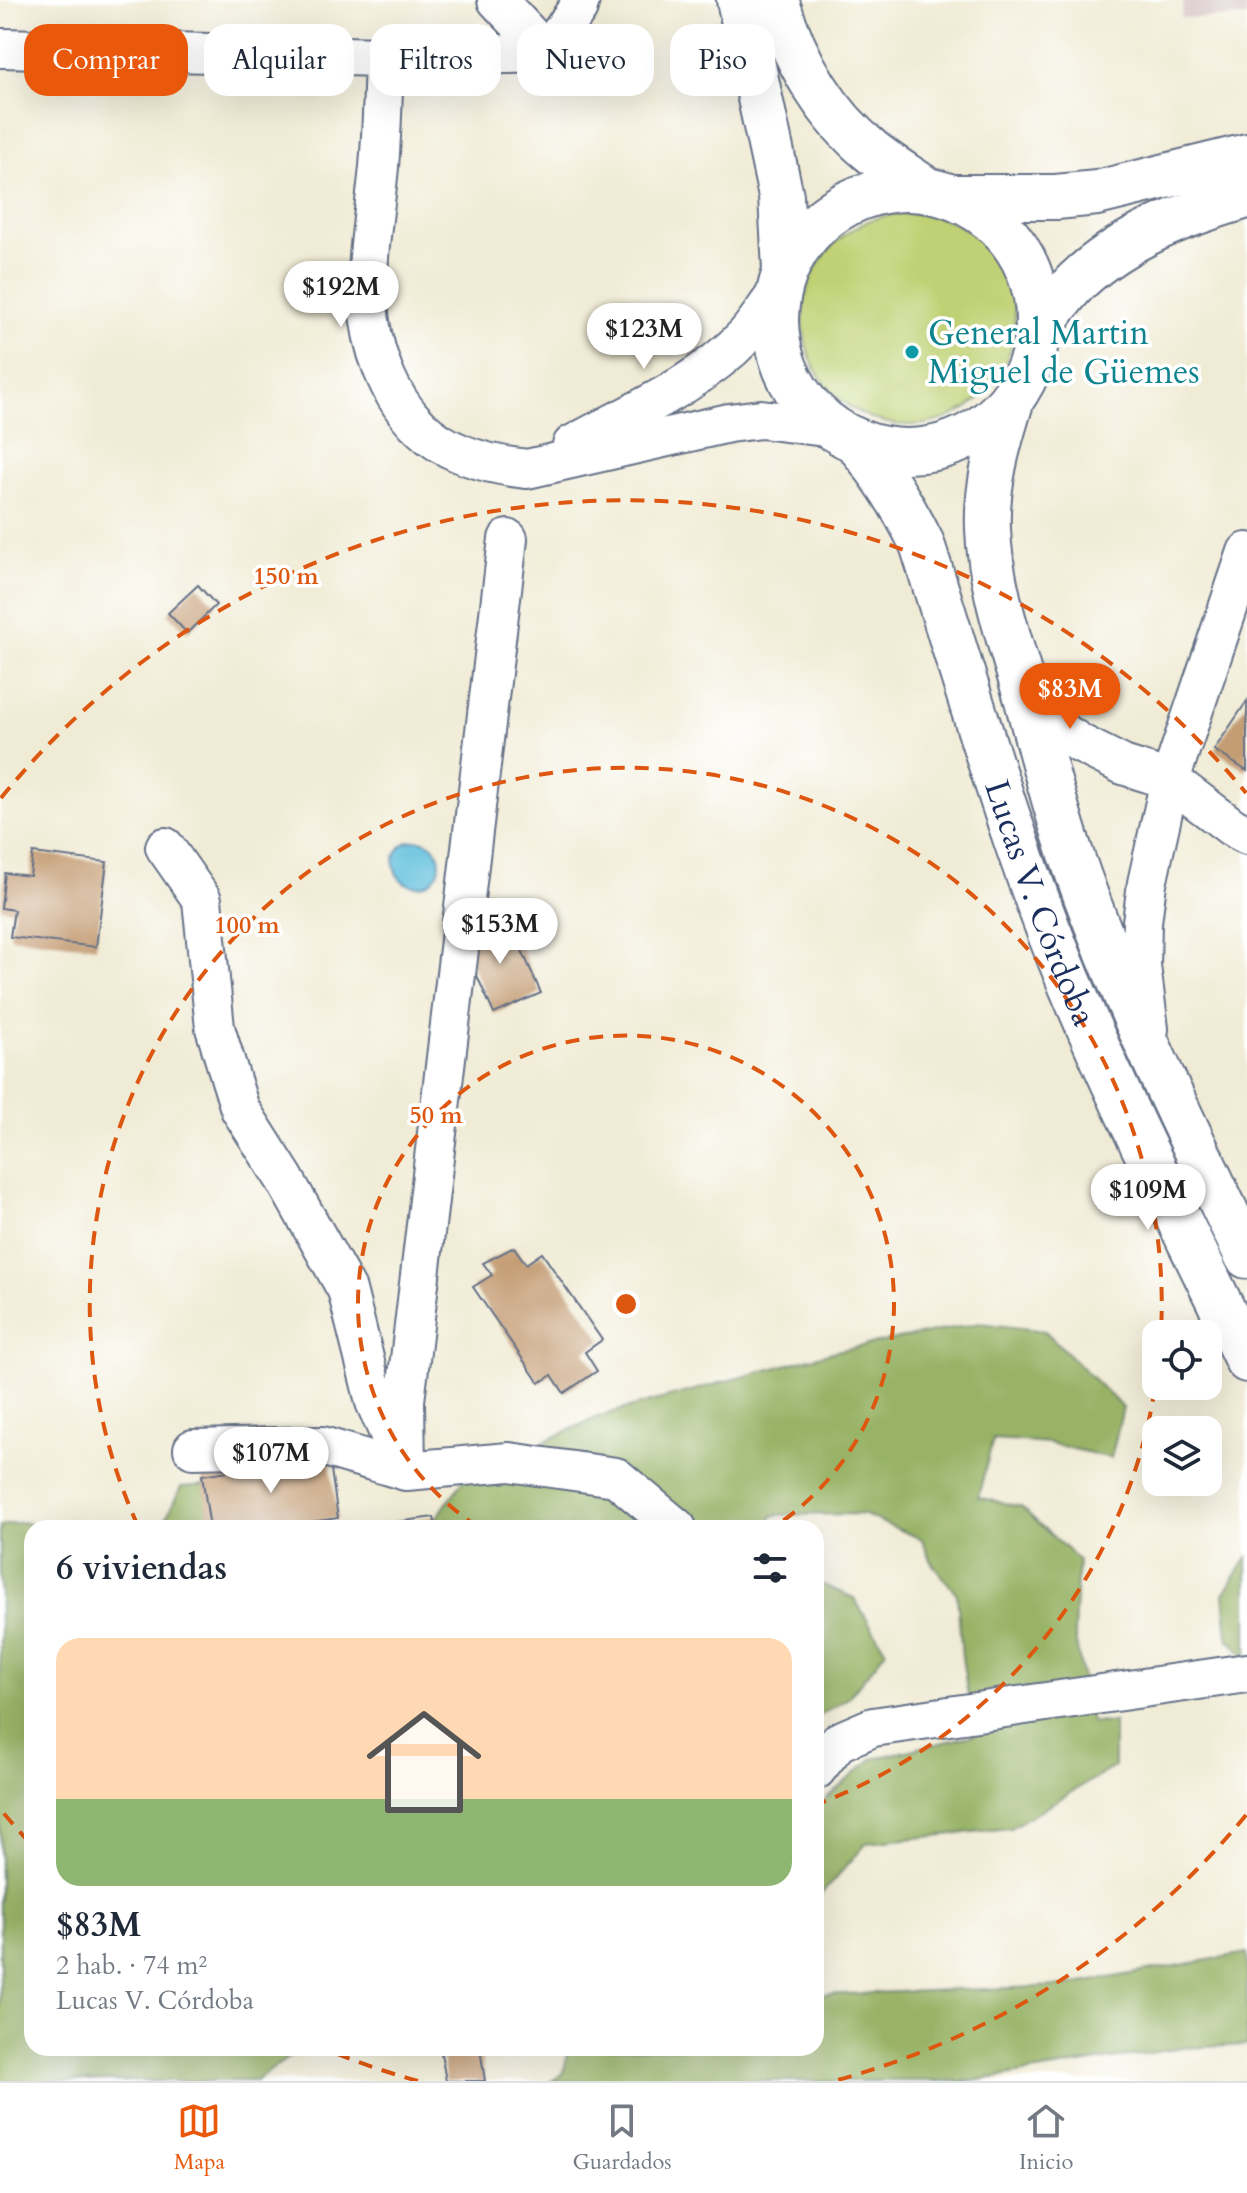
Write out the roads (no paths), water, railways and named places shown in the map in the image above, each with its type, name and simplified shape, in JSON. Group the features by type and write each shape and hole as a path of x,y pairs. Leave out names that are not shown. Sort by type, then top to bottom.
{"main road":[{"path":"739,0 781,196 782,281 776,330 785,368 805,402 844,434 897,450 940,446 980,428 1012,399 1025,377 1034,353 1038,329 1037,301 1030,274 1017,248 978,209 940,193 870,151 830,110 813,87 776,0"},
{"path":"782,281 802,241 827,216 858,198 892,189 1056,197 1097,193 1247,156"},
{"path":"1038,329 1075,283 1118,249 1161,226 1247,196"},
{"name":"Lucas V. Córdoba","path":"1012,399 992,471 988,529 995,581 1029,710 1072,857 1152,1055 1247,1256"},
{"name":"Lucas V. Córdoba","path":"844,434 883,473 922,544 1034,891 1071,986 1247,1360"}],"street":[{"path":"497,0 520,24"},
{"path":"567,24 580,0"},
{"path":"0,48 370,57"},
{"path":"383,96 368,301 376,349 393,391 421,428 456,451 498,466 527,469 729,423 761,419 844,434"},
{"path":"527,469 678,387 710,366 746,335 782,281"},
{"path":"406,1471 405,1401 508,539"},
{"path":"1152,1055 1141,966 1147,883 1170,780 1247,552"},
{"path":"1029,710 1081,744 1109,758 1170,780 1247,835"},
{"path":"165,847 202,900 215,1028 240,1109 284,1178 347,1290 375,1402 406,1471"},
{"path":"193,1449 322,1446 406,1471 509,1462 616,1477 667,1520"},
{"path":"824,1745 873,1727 1247,1673"}],"water":[{"path":"417,840 434,846 440,863 434,880 417,886 400,880 394,863 400,846"}],"place":[{"name":"General Martin Miguel de Güemes","path":"912,352"}]}
